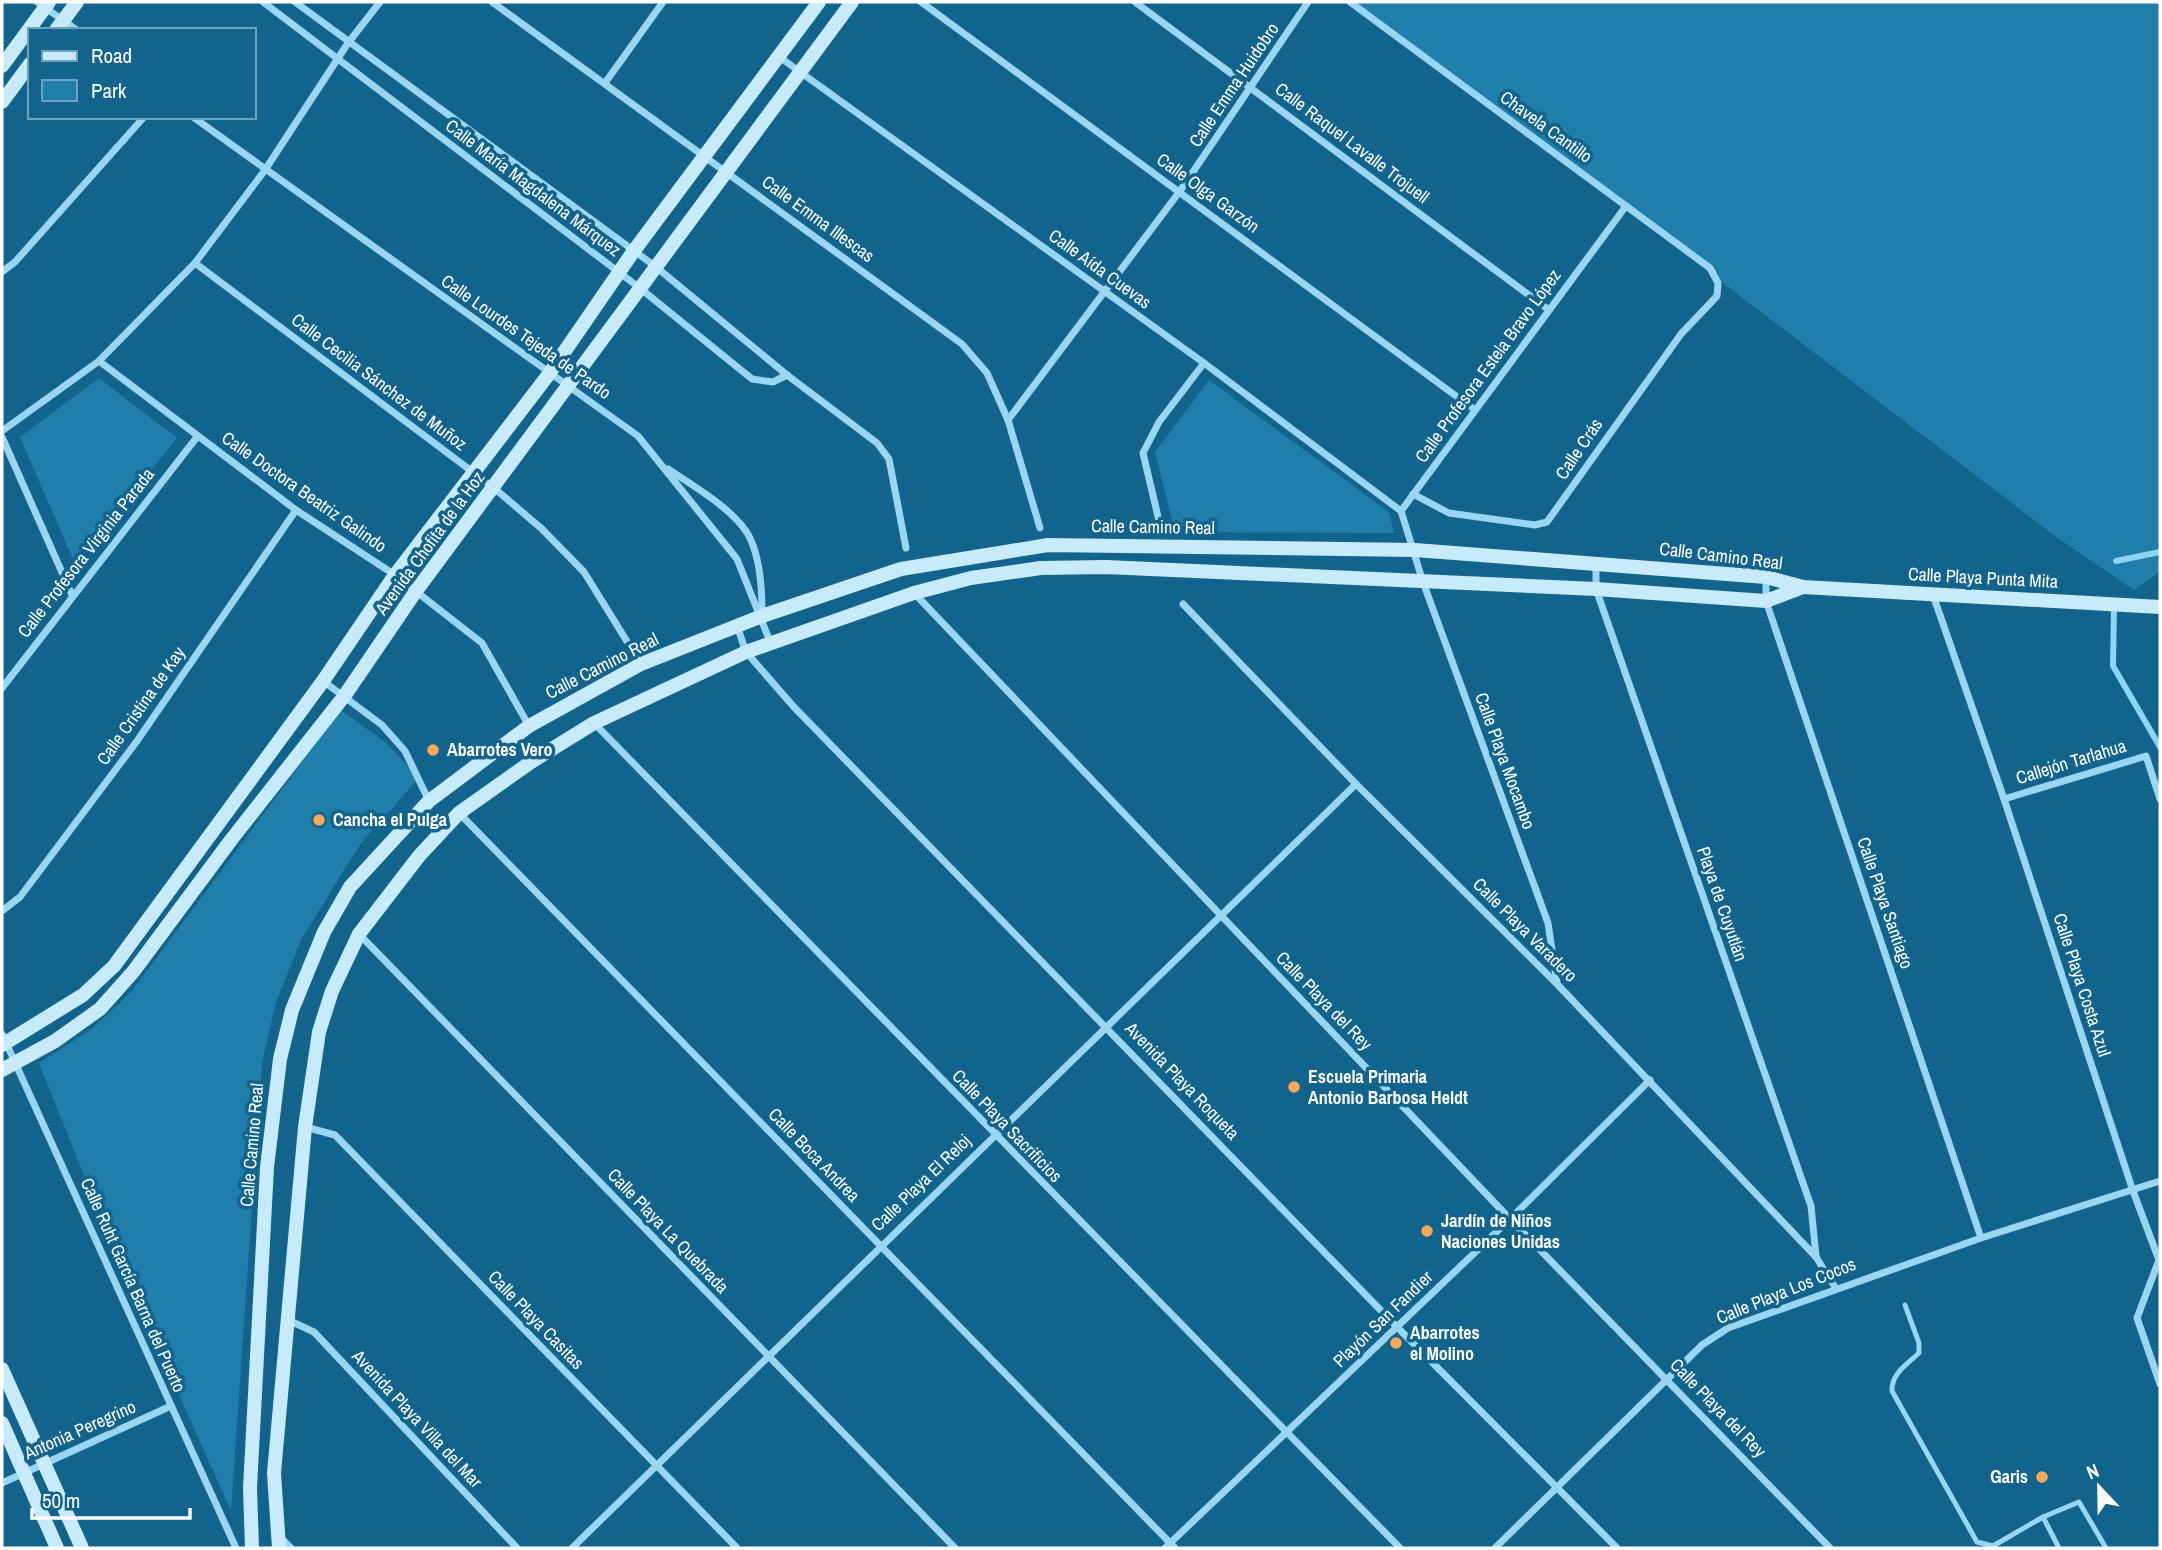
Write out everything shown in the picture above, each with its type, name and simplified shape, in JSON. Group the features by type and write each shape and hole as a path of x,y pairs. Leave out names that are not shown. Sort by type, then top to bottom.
{"street":[{"path":"2,66 43,4 60,24 77,2"},
{"name":"Calle María Magdalena Márquez","path":"264,2 641,289 752,379 773,382 787,375"},
{"name":"Calle María Magdalena Márquez","path":"295,2 656,267 787,375 877,443 889,458 906,548"},
{"path":"2,431 99,361 195,263 265,170 348,43 380,2"},
{"name":"Calle Emma Illescas","path":"492,2 962,344 987,373 1008,420 1040,528"},
{"path":"605,83 663,2"},
{"name":"Avenida Chofita de la Hoz","path":"3,1041 83,995 114,966 323,681 395,575 549,374 634,252 819,2"},
{"name":"Avenida Chofita de la Hoz","path":"2,1070 16,1064 100,1009 134,972 231,839 345,695 416,591 803,72 852,2"},
{"name":"Calle Olga Garzón","path":"921,2 1475,410"},
{"name":"Calle Raquel Lavalle Trojuell","path":"1135,2 1549,310"},
{"name":"Calle Emma Huidobro","path":"1008,420 1180,191 1308,2"},
{"name":"Chavela Cantillo","path":"1350,2 1710,268 1718,283"},
{"name":"Calle Aída Cuevas","path":"778,56 1203,363 1401,511"},
{"path":"2,102 28,67"},
{"path":"2,272 33,243 142,119"},
{"name":"Calle Lourdes Tejeda de Pardo","path":"196,119 638,436 737,559 771,644"},
{"name":"Calle Profesora Estela Bravo López","path":"1401,511 1626,206"},
{"name":"Calle Cecilia Sánchez de Muñoz","path":"195,263 494,488 542,529 584,572 641,664"},
{"name":"Calle Crás","path":"1413,494 1449,513 1535,524 1547,522 1681,334 1717,296 1718,283"},
{"name":"Calle Doctora Beatriz Galindo","path":"99,361 296,510 395,575 482,643 529,726"},
{"path":"1159,521 1143,453 1159,422 1203,363"},
{"path":"2,437 72,595"},
{"name":"Calle Profesora Virginia Parada","path":"2,688 197,437"},
{"path":"663,467 713,498 750,537 762,589 762,617"},
{"name":"Calle Cristina de Kay","path":"2,911 20,897 137,741 296,510"},
{"path":"1401,511 1415,550"},
{"name":"Calle Camino Real","path":"252,1548 250,1488 267,1167 283,1046 305,970 350,887 429,801 529,726 641,664 762,617 901,569 1048,545 1415,550 1766,577 1803,587"},
{"name":"Calle Playa Mocambo","path":"1415,550 1423,582 1548,923 1558,984"},
{"name":"Playa de Cuyutlán","path":"1597,562 1596,590 1811,1206 1816,1258"},
{"name":"Calle Camino Real","path":"279,1541 274,1473 305,1127 319,1032 332,991 359,934 419,856 459,813 531,762 594,723 746,652 914,593 971,578 1054,568 1189,570 1766,601 1803,587"},
{"name":"Calle Playa Santiago","path":"1766,577 1766,601 1981,1238"},
{"name":"Calle Playa Punta Mita","path":"1803,587 2160,607"},
{"name":"Calle Playa del Rey","path":"914,593 1510,1219 1830,1548"},
{"name":"Calle Playa Costa Azul","path":"1933,595 2004,799 2133,1191 2159,1260 2137,1318 2160,1384"},
{"name":"Calle Playa Varadero","path":"1183,604 1356,784 1558,984 1650,1080 1816,1258 1835,1287"},
{"name":"Avenida Playa Roqueta","path":"737,626 746,652 803,715 1397,1328 1559,1487 1617,1548"},
{"path":"323,681 382,725 405,751 429,801"},
{"name":"Calle Playa Sacrificios","path":"594,723 1399,1548"},
{"name":"Callejón Tarlahua","path":"2004,799 2146,756 2160,799"},
{"name":"Calle Playa El Reloj","path":"572,1548 768,1358 879,1245 1356,784"},
{"name":"Calle Boca Andrea","path":"459,813 1170,1546"},
{"path":"214,827 231,839"},
{"name":"Calle Playa La Quebrada","path":"359,934 955,1548"},
{"name":"Calle Ruht García Barna del Puerto","path":"3,1041 16,1064 236,1548"},
{"name":"Playón San Fandier","path":"1170,1546 1510,1219 1650,1080"},
{"name":"Calle Playa Casitas","path":"305,1127 335,1135 737,1548"},
{"name":"Calle Playa Los Cocos","path":"1495,1548 1667,1378 1702,1345 1728,1328 1835,1287 2160,1181"},
{"name":"Avenida Playa Villa del Mar","path":"287,1320 314,1332 517,1548"},
{"path":"2,1369 82,1548"},
{"name":"Antonia Peregrino","path":"2,1483 171,1406"},
{"path":"2,1423 57,1548"},
{"path":"279,1541 291,1548"}],"lane":[{"path":"1905,1305 1919,1343 1919,1353 1896,1374 1892,1381 1892,1391 1978,1542 1993,1546 2043,1517 2079,1502 2106,1548"},
{"path":"2043,1517 2059,1548"}],"green space":[{"path":"1354,2 2160,2 2160,571 2134,590 2059,539"},
{"path":"99,378 177,438 75,564 20,437"},
{"path":"1209,380 1389,512 1394,533 1175,532 1155,452"},
{"path":"341,710 386,743 419,778 361,843 302,938 276,1002 262,1063 231,1511 112,1245 39,1063 92,1029 131,992"}],"waterway":[{"path":"2116,561 2160,552"},
{"path":"2114,605 2113,666 2160,747"}],"place":[{"name":"Abarrotes Vero","path":"433,750"},
{"name":"Cancha el Pulga","path":"319,820"},
{"name":"Escuela Primaria Antonio Barbosa Heldt","path":"1294,1087"},
{"name":"Jardín de Niños Naciones Unidas","path":"1427,1231"},
{"name":"Abarrotes el Molino","path":"1396,1343"},
{"name":"Garis","path":"2042,1477"}]}
